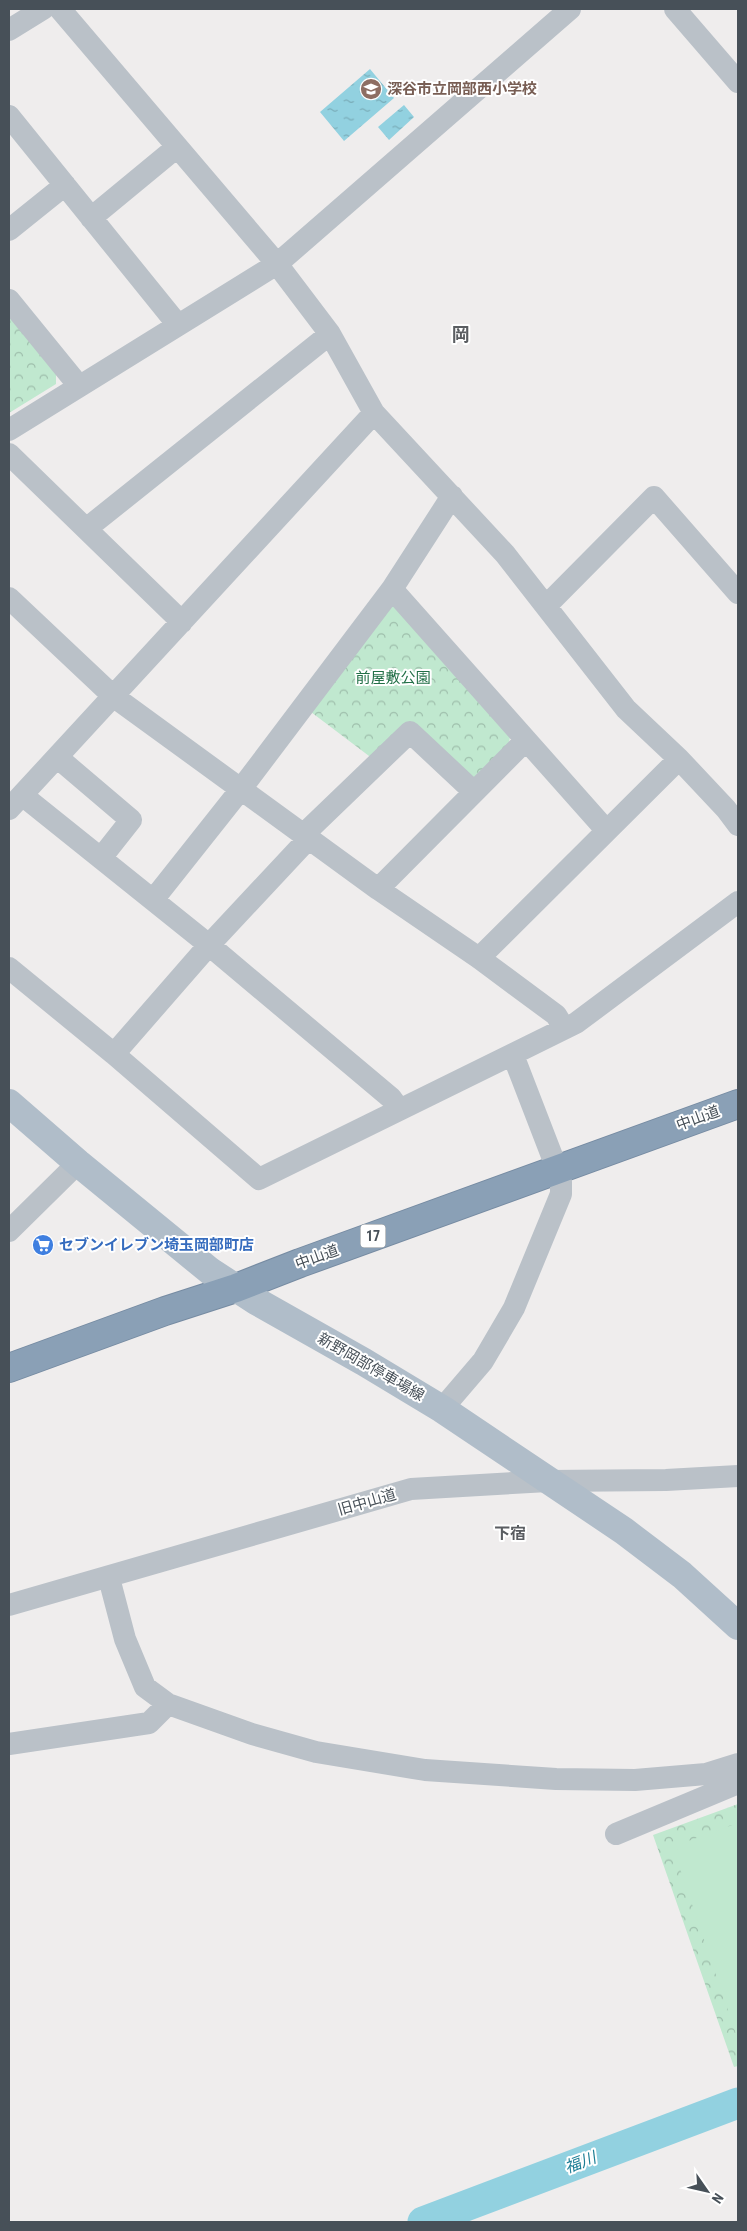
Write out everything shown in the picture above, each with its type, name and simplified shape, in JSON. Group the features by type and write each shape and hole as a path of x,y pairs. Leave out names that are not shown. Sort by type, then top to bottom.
{"highway":[{"name":"中山道","path":"9,1368 165,1311 236,1288 738,1104"}],"main road":[{"name":"新野岡部停車場線","path":"9,1103 78,1164 198,1263 236,1288 442,1409 624,1531 682,1575 738,1626"}],"street":[{"path":"9,30 43,9"},
{"path":"60,9 277,264 330,334 374,413 505,554 626,709 734,811"},
{"path":"9,430 277,264 570,9"},
{"path":"675,9 738,82"},
{"path":"9,116 178,325"},
{"path":"91,218 177,147"},
{"path":"9,230 65,185"},
{"path":"9,300 79,386"},
{"path":"86,529 330,334"},
{"path":"374,413 15,802 101,858 209,945 391,1098 399,1109"},
{"path":"9,454 182,622"},
{"path":"153,900 241,789 392,589 452,496"},
{"path":"546,606 654,496 738,593"},
{"path":"392,589 606,830"},
{"path":"11,605 113,696 378,889 479,958 556,1015 564,1028"},
{"path":"114,1054 306,836 410,732 474,792"},
{"path":"378,889 526,740"},
{"path":"57,757 131,820 101,858"},
{"path":"479,958 679,759"},
{"path":"9,968 114,1054 259,1179 576,1023 738,902"},
{"path":"442,1409 483,1361 514,1308 561,1194 561,1182 557,1169 512,1055"},
{"path":"9,1231 78,1164"},
{"name":"旧中山道","path":"9,1605 108,1578 411,1489 548,1481 666,1480 738,1476"},
{"path":"108,1578 125,1639 144,1687 168,1704 252,1734 316,1752 425,1770 556,1779 635,1780 706,1774 738,1764"},
{"path":"9,1744 149,1724 168,1704"},
{"path":"616,1834 738,1783"}],"green space":[{"path":"9,315 56,372 56,384 9,413"},
{"name":"前屋敷公園","path":"395,603 510,737 508,747 471,783 409,725 373,759 307,709"},
{"path":"738,1804 738,2066 734,2067 653,1835"},
{"path":"738,1823 738,2035 736,2034 675,1854 680,1844"}],"water":[{"path":"370,69 394,98 344,141 320,112"},
{"path":"404,105 414,117 389,140 378,127"}],"waterway":[{"name":"福川","path":"423,2222 738,2103"}],"place":[{"name":"深谷市立岡部西小学校","path":"371,89"},
{"name":"セブンイレブン埼玉岡部町店","path":"43,1245"}],"district":[{"name":"岡","path":"461,335"},
{"name":"下宿","path":"510,1533"}]}
